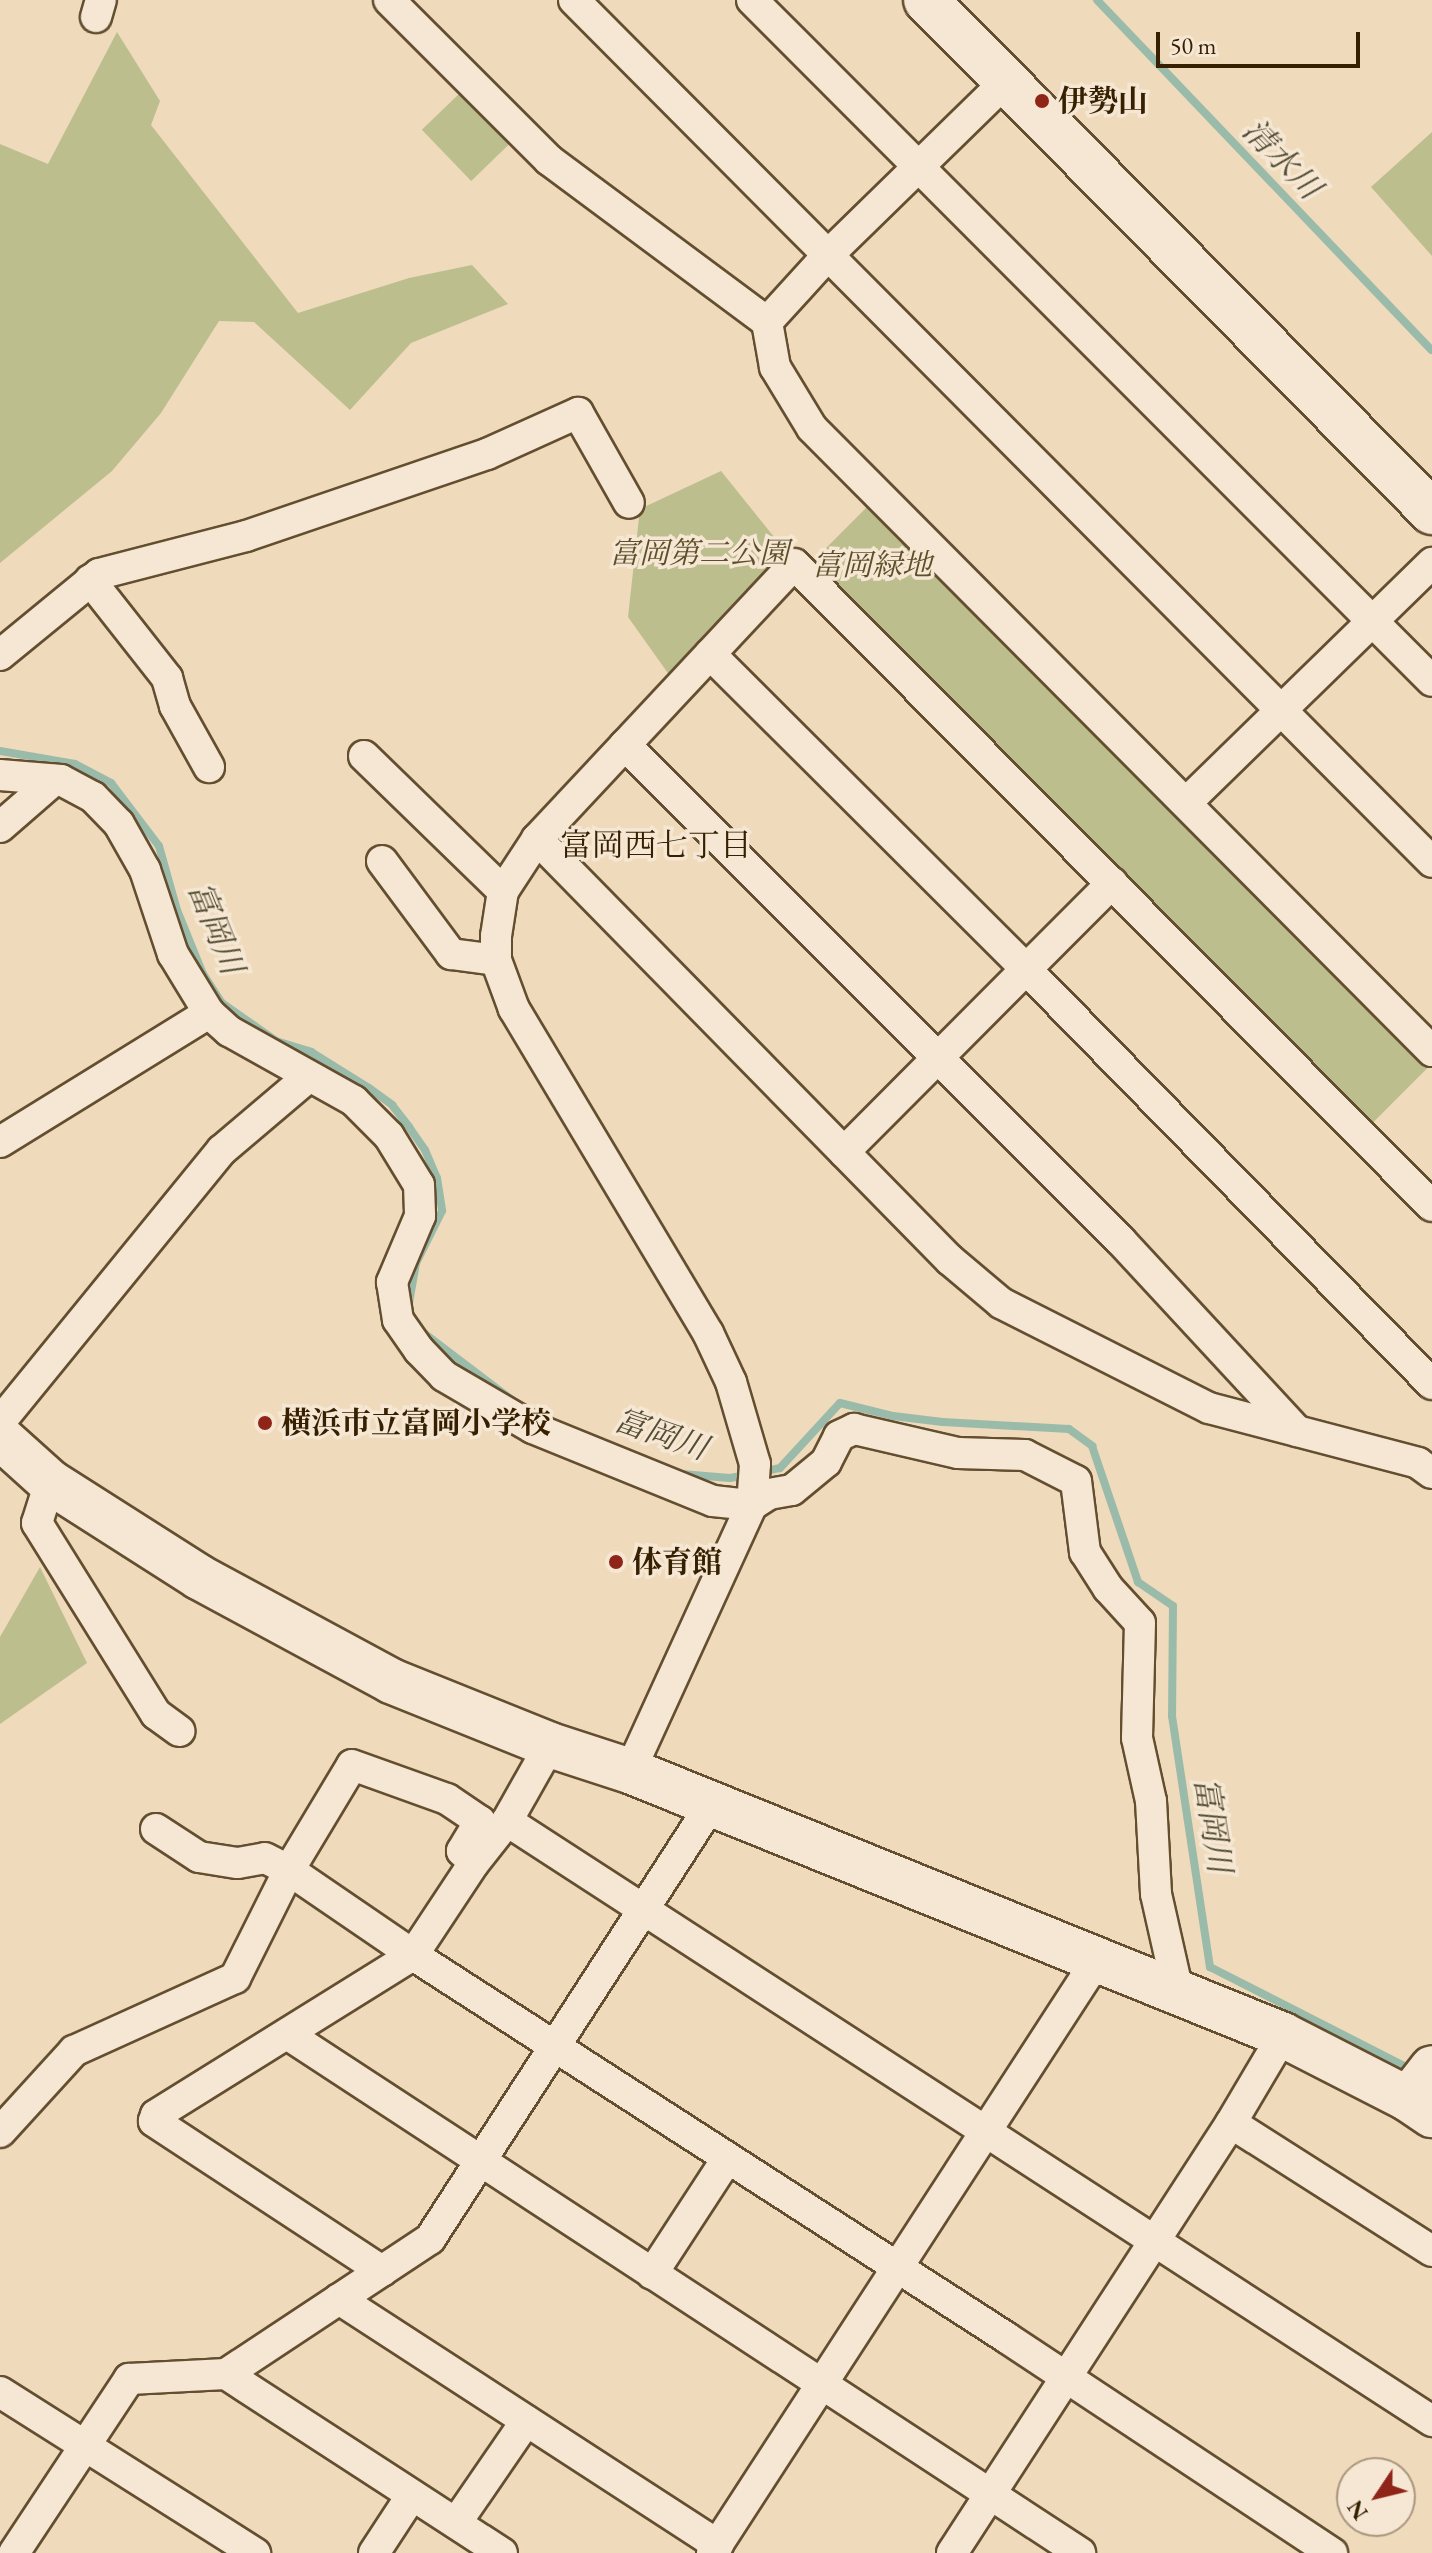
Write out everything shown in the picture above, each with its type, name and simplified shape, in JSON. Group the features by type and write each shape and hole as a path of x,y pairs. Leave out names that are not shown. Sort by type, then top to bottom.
{"street":[{"path":"389,0 549,160 767,322 775,367 812,428 1432,1051"},
{"path":"574,0 1432,862"},
{"path":"752,0 1432,681"},
{"path":"926,0 1432,512"},
{"path":"767,322 828,255 1006,81"},
{"path":"0,655 99,574 246,536 487,454 578,413 629,503"},
{"path":"1186,803 1432,563"},
{"path":"630,1771 752,1505 755,1464 731,1382 708,1333 514,1009 496,960 503,891 537,839 794,564 1432,1206"},
{"path":"90,580 167,678 175,706 209,767"},
{"path":"710,654 1025,968 1432,1384"},
{"path":"625,745 1121,1241 1297,1431"},
{"path":"364,756 503,891"},
{"path":"0,775 54,780 93,797 119,824 145,870 173,954 209,1013 229,1031 354,1101 389,1136 419,1185 420,1216 392,1282 398,1320 419,1350 444,1376 533,1428 713,1501 752,1505 769,1494 792,1490 826,1462 839,1436 854,1429 958,1453 1025,1455 1076,1481 1085,1552 1108,1588 1140,1623 1137,1738 1151,1801 1156,1894 1178,1992"},
{"path":"0,827 54,780"},
{"path":"537,839 950,1260 1001,1303 1209,1408 1430,1468"},
{"path":"382,861 451,954 496,960"},
{"path":"844,1152 1112,883"},
{"path":"0,1142 209,1013"},
{"path":"0,1422 222,1150 308,1077"},
{"path":"0,1437 50,1482 199,1577 391,1681 550,1745 630,1771 1424,2094"},
{"path":"50,1482 37,1523 156,1714 179,1731"},
{"path":"382,2271 154,2121 156,2115 413,1955 474,1863 507,1821 550,1745"},
{"path":"0,2132 74,2051 235,1978 289,1870 352,1765 447,1799 480,1821 462,1851 474,1863"},
{"path":"14,2553 83,2443 129,2379 226,2374 430,2239 711,1805"},
{"path":"507,1821 1432,2421"},
{"path":"156,1829 199,1857 238,1863 265,1858 289,1870 413,1955 1332,2553"},
{"path":"339,2299 715,2549 1097,1960"},
{"path":"287,2034 1080,2553"},
{"path":"952,2553 1231,2123 1283,2035"},
{"path":"1231,2123 1432,2251"},
{"path":"652,2274 727,2159"},
{"path":"226,2374 502,2553"},
{"path":"0,2392 255,2553"},
{"path":"456,2523 526,2421"},
{"path":"374,2553 412,2495"}],"green space":[{"path":"117,32 160,101 151,125 298,313 409,278 472,265 508,304 411,343 350,410 254,322 219,321 161,413 112,471 0,563 0,144 48,164"},
{"path":"460,93 509,144 471,181 422,130"},
{"path":"1432,132 1432,256 1371,187"},
{"name":"富岡第二公園","path":"721,471 787,553 670,676 628,617 640,509"},
{"name":"富岡緑地","path":"872,502 1432,1062 1370,1126 809,565"},
{"path":"40,1567 87,1663 0,1724 0,1637"}],"waterway":[{"name":"清水川","path":"1097,0 1432,350"},
{"name":"富岡川","path":"0,751 75,764 111,783 159,846 177,910 203,974 222,1003 276,1041 311,1052 369,1088 392,1105 409,1127 425,1150 437,1178 442,1211 416,1263 409,1303"},
{"name":"富岡川","path":"421,1331 512,1400"},
{"name":"富岡川","path":"760,1472 780,1468 840,1403 893,1416 943,1422 1069,1429 1092,1446 1138,1582 1173,1606 1172,1716 1210,1967 1414,2071"},
{"name":"富岡川","path":"681,1474 730,1478 747,1475"}],"place":[{"name":"伊勢山","path":"1042,101"},
{"name":"横浜市立富岡小学校","path":"265,1423"},
{"name":"体育館","path":"616,1562"}],"district":[{"name":"富岡西七丁目","path":"656,845"}]}
